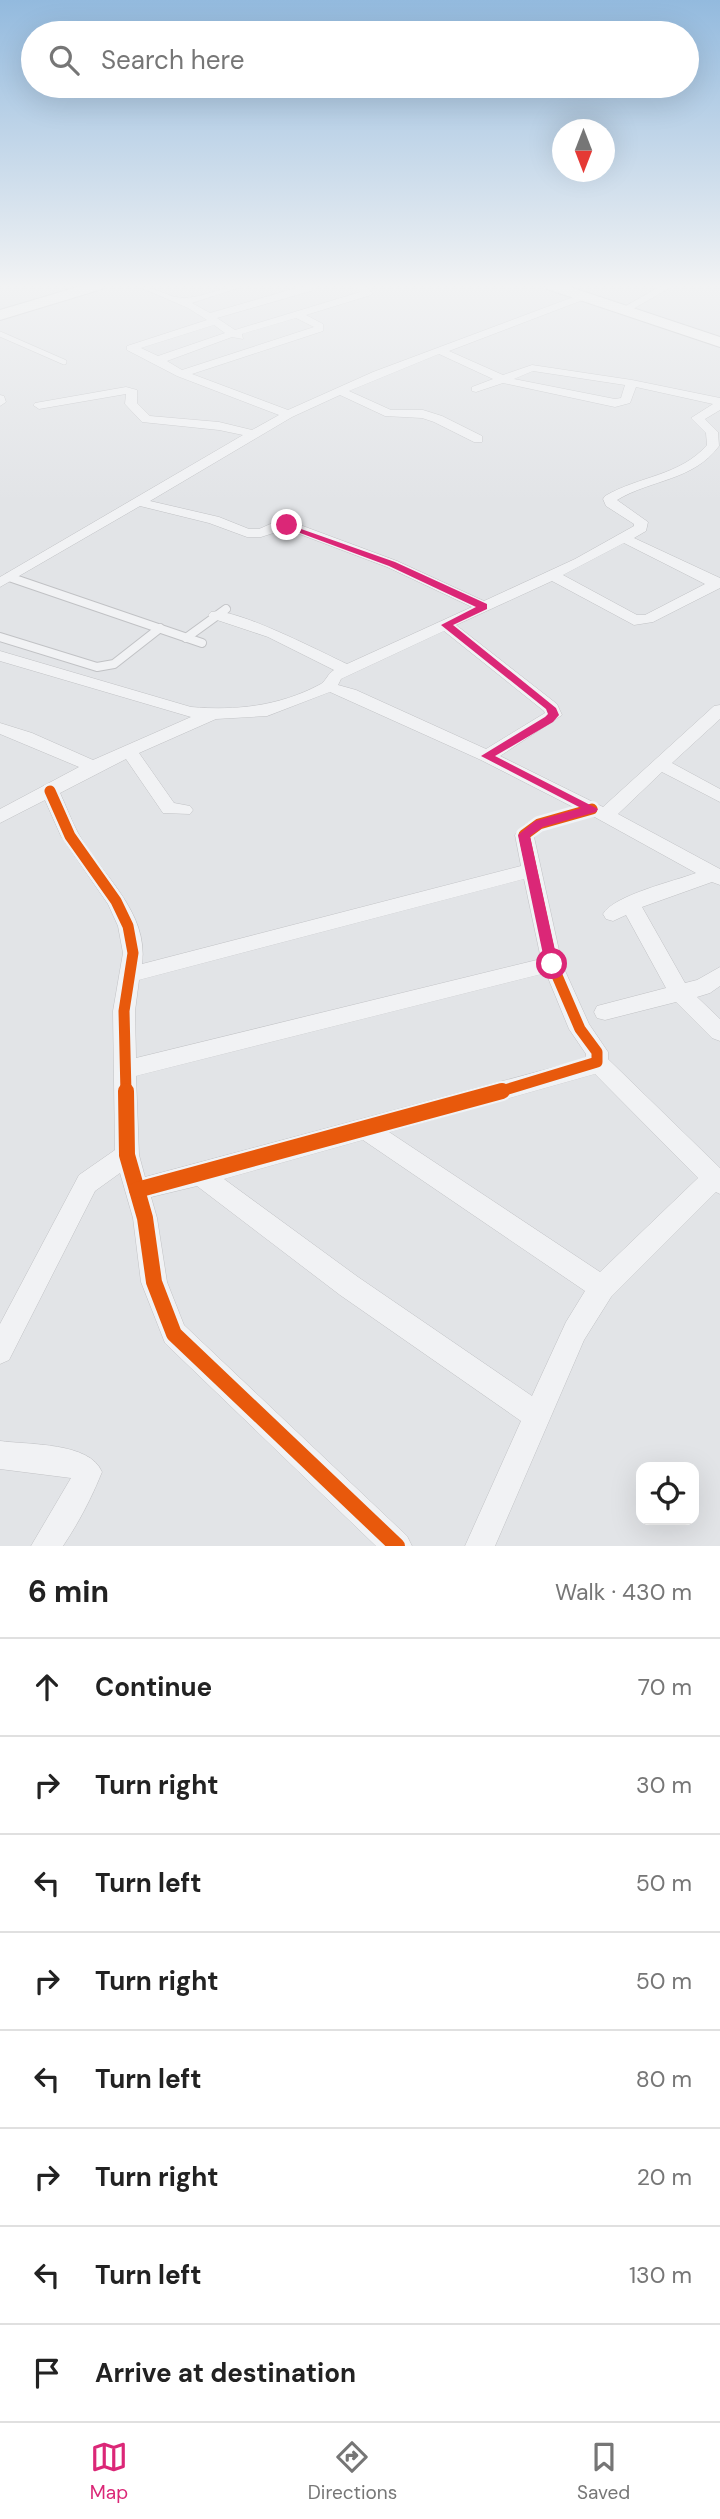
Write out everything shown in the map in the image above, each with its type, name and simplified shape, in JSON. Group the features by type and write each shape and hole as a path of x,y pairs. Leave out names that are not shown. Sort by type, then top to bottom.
{"street":[{"path":"154,358 181,374 288,414"},
{"path":"158,360 163,358"},
{"path":"181,374 230,358"},
{"path":"5,580 288,414 419,358"},
{"path":"456,358 503,379 615,403 626,401 632,383"},
{"path":"476,389 527,369 538,368 632,383 720,403"},
{"path":"39,405 126,390 133,392 131,404 146,419 219,426 254,434"},
{"path":"340,391 389,413 424,414 478,439"},
{"path":"329,687 335,676 552,575 641,528 641,522 611,503 610,499 679,473 705,458 713,446 712,432 697,418 720,403"},
{"path":"139,502 214,520 247,533 261,533 275,526 287,525 392,564 484,607"},
{"path":"624,538 719,583"},
{"path":"552,575 634,620 648,619 719,583"},
{"path":"221,612 348,671"},
{"path":"446,625 551,708 554,715 486,756"},
{"path":"0,656 190,712 213,715 267,711 329,687 350,693 486,756 717,876"},
{"path":"480,1546 575,1331 602,1288 717,1181 597,1062 597,1052 580,1029 552,964 524,835 539,824 598,812 661,763 720,710"},
{"path":"0,817 93,767 213,715"},
{"path":"0,728 93,767"},
{"path":"129,751 169,809 184,810"},
{"path":"661,763 720,796"},
{"path":"50,790 70,836 116,901 128,926 133,953 124,1011 127,1155 145,1218 154,1282 174,1334 397,1546"},
{"path":"129,975 533,870"},
{"path":"717,876 622,909 679,992 720,1032"},
{"path":"125,1070 552,964"},
{"path":"605,1012 703,987 720,975"},
{"path":"137,1190 200,1175 591,1066 597,1062"},
{"path":"364,1128 602,1288"},
{"path":"0,1351 87,1183 127,1155"},
{"path":"200,1175 349,1286 538,1416"},
{"path":"0,1455 79,1465 88,1472 76,1500 46,1546"}],"lane":[{"path":"55,358 64,362"},
{"path":"5,580 202,643"},
{"path":"186,638 221,612"},
{"path":"0,637 97,667 114,664 160,628"}],"cycle path":[{"path":"50,791 70,836 116,901 128,926 133,953 124,1011 127,1155 145,1218 154,1282 174,1334 397,1546"},
{"path":"137,1190 200,1175 591,1066 597,1062 597,1052 580,1029 552,964 524,835 539,824 592,809"}],"route":[{"path":"287,525 392,564 484,607 446,625 551,708 554,715 549,720 486,756 592,809 539,824 524,835 552,964"}]}
